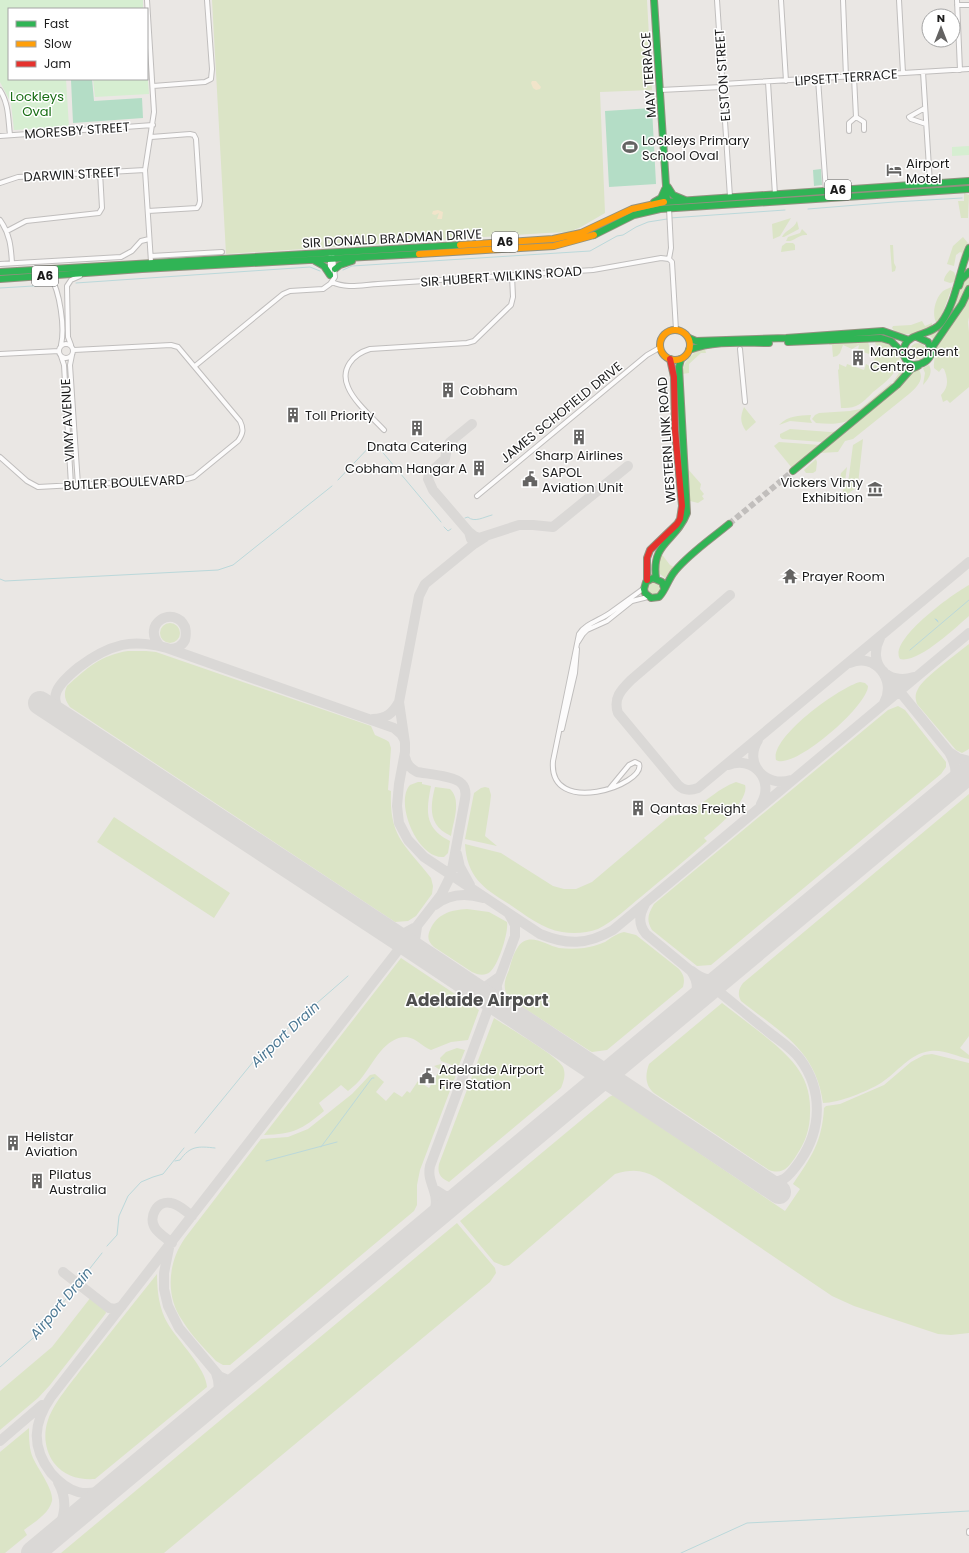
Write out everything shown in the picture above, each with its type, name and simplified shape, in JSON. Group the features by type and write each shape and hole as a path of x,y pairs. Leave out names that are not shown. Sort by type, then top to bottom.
{"main road":[{"name":"MAY TERRACE","path":"654,0 667,188 669,198 667,201"},
{"name":"SIR DONALD BRADMAN DRIVE","path":"0,279 142,269 312,260 332,257 558,238 581,233 617,215 650,204 667,201 775,195 969,180"},
{"path":"650,204 661,198 667,188 673,195 686,201"},
{"name":"SIR DONALD BRADMAN DRIVE","path":"0,272 151,259 380,256 564,244 591,236 634,215 660,209 966,189 969,192"},
{"path":"826,191 830,194 865,195"},
{"path":"660,209 667,201 682,207"},
{"path":"949,308 969,248"},
{"path":"335,269 340,265 350,262 371,261 380,256"},
{"path":"142,269 151,259 157,269"},
{"path":"312,260 320,262 330,275"},
{"path":"903,353 903,348 909,340 937,328 943,320 955,296 961,280 969,272"},
{"path":"794,471 897,385 911,369 925,363 930,358 931,349 962,304 969,289"},
{"path":"689,338 689,350 681,359 670,359 664,354 661,347 661,341 664,335 669,331 676,330 683,332 689,338 696,341 742,338 786,338 883,331 909,340"},
{"path":"917,337 928,342 931,349"},
{"path":"689,350 696,346 881,338 891,341 903,353 907,362 913,365 920,365"},
{"name":"WESTERN LINK ROAD","path":"647,580 647,558 650,550 677,524 680,519 682,506 675,430 673,375 670,359"},
{"name":"WESTERN LINK ROAD","path":"656,578 654,566 657,553 680,528 687,513 679,367 681,359"},
{"path":"664,588 662,582 656,578 647,580 644,584 643,590 648,597 654,599 660,596 675,570 729,524"}],"street":[{"path":"148,0 154,112 145,170 151,259"},
{"path":"153,86 205,82 211,79 212,75 207,0"},
{"name":"ELSTON STREET","path":"717,0 730,197"},
{"path":"780,0 786,81"},
{"path":"843,0 846,77"},
{"path":"899,0 903,74"},
{"path":"956,0 960,70"},
{"path":"957,5 969,5"},
{"name":"LIPSETT TERRACE","path":"660,90 969,69"},
{"path":"923,72 930,184"},
{"path":"854,77 856,117"},
{"path":"818,79 826,191"},
{"path":"768,82 775,195"},
{"path":"0,90 5,98 8,108 10,135"},
{"path":"925,108 909,117 926,124"},
{"path":"856,117 864,122 864,130"},
{"path":"849,131 849,123 856,117"},
{"name":"MORESBY STREET","path":"0,136 153,126"},
{"path":"148,211 196,208 200,205 196,139 194,135 151,136"},
{"name":"DARWIN STREET","path":"0,182 18,177 145,170"},
{"path":"7,231 26,221 99,213 102,208 100,172"},
{"path":"669,208 671,248 669,258 672,262 676,330"},
{"path":"0,220 7,231 11,245 12,264"},
{"path":"0,264 121,257 132,251 141,241 149,239"},
{"name":"SIR DONALD BRADMAN DRIVE","path":"151,259 222,252"},
{"path":"195,366 283,294 290,291 323,289 327,287 335,277 332,257"},
{"path":"332,257 330,275 332,282"},
{"name":"SIR HUBERT WILKINS ROAD","path":"332,282 346,287 353,287 372,284 512,276 593,270 661,258 669,258"},
{"path":"0,354 60,354 66,358 72,355 74,350 68,337 67,286 74,278 90,273"},
{"path":"50,276 55,283 60,302 62,339 60,354"},
{"path":"384,430 360,404 348,387 346,372 351,360 357,354 370,349 467,343 474,341 511,305 513,297 512,276"},
{"path":"61,346 66,343 71,345"},
{"name":"BUTLER BOULEVARD","path":"0,457 32,485 38,486 187,479 194,477 238,441 243,432 243,426 240,421 182,350 171,345 74,350"},
{"path":"740,345 745,402"},
{"name":"JAMES SCHOFIELD DRIVE","path":"477,496 642,359 661,347"},
{"name":"VIMY AVENUE","path":"60,354 64,365 71,485"},
{"name":"VIMY AVENUE","path":"72,355 70,365 78,485"},
{"path":"610,788 629,765 635,762 639,764 640,769 628,780 610,788 602,791 587,793 572,791 559,784 554,778 553,766 579,634 584,628 610,613 629,598 643,590"},
{"path":"559,737 567,710 575,673 580,637 587,630 606,621 632,601 648,597"}],"green space":[{"name":"Lockleys Oval","path":"0,0 143,0 143,8 8,8 8,80 66,80 69,127 14,130 11,103 0,82"},
{"path":"212,0 647,0 652,90 600,92 605,213 569,232 226,254"},
{"path":"71,80 92,80 94,101 142,98 143,118 73,123"},
{"name":"Lockleys Oval","path":"93,80 148,80 149,94 95,97"},
{"name":"Lockleys Primary School Oval","path":"652,108 656,184 609,187 605,111"},
{"path":"969,146 969,155 952,156 952,147"},
{"path":"821,169 822,185 814,186 813,170"},
{"path":"964,193 969,195 968,218 961,218 958,201 964,201"},
{"path":"791,218 780,236 773,239 772,224"},
{"path":"797,221 799,229 782,237 796,224"},
{"path":"802,229 807,235 786,241 788,237 800,233"},
{"path":"963,237 968,243 961,263 958,266 962,253 960,252 956,255 954,266 947,264 953,246"},
{"path":"786,243 793,243 795,245 795,250 781,252 782,246"},
{"path":"890,245 893,245 894,263 896,267 895,271 892,272"},
{"path":"950,270 954,272 956,276 954,282 950,283 944,281"},
{"path":"969,274 969,284 955,311 934,340 929,335 947,317 962,283"},
{"path":"952,287 942,315 937,324 934,316 936,302 943,291"},
{"path":"969,293 969,387 950,403 947,400 943,402 941,395 947,386 947,380 944,369 942,368 939,372 934,368 936,346"},
{"path":"922,321 925,326 932,323 932,328 922,332 905,334 892,328 893,326 911,325"},
{"path":"876,340 893,347 898,353 900,359 895,372 861,403 852,407 841,408 838,370 839,364 846,367 847,364 864,370 866,364 871,367 877,354 880,353 882,349 875,344"},
{"path":"868,341 869,346 874,350 869,354 858,350 859,345 852,349 843,345 840,353 833,357 832,345 829,345 830,343"},
{"path":"915,343 921,343 926,348 924,357 921,359 915,359 910,354 910,348"},
{"path":"700,349 705,349 706,353 701,353 689,364 689,373 682,374 684,366 688,360"},
{"path":"905,364 909,367 895,384 893,382"},
{"path":"929,365 931,370 930,375 923,385 925,373 923,368"},
{"path":"914,370 919,370 921,377 919,384 912,392 853,439 845,441 838,452 819,453 856,424 903,382"},
{"path":"891,383 894,386 855,418 845,422 831,424 816,423 812,419 819,413 860,409"},
{"path":"744,407 756,422 746,431 741,420"},
{"path":"811,415 810,419 812,423 790,421 779,425 786,419"},
{"path":"790,429 830,432 839,431 826,441 822,442 782,439 780,437 780,434"},
{"path":"863,439 858,484 856,488 846,495 843,490 848,483 853,445"},
{"path":"779,442 821,446 792,468 774,446"},
{"path":"816,459 816,471 813,473 806,473 804,470"},
{"path":"847,467 845,481 839,486 841,473"},
{"path":"687,468 701,484 700,489 704,494 702,496 704,499 698,503 690,501"},
{"path":"660,552 670,565 674,567 665,578 660,574 657,568"},
{"path":"651,580 659,582 662,589 657,595 652,596 646,591 646,586"},
{"path":"969,585 969,616 936,644 917,656 908,659 900,659 899,651 913,629 937,607"},
{"path":"170,623 177,626 180,633 177,640 170,643 163,640 160,633 163,626"},
{"path":"969,644 969,749 962,753 956,750 917,704 916,693 921,684"},
{"path":"128,651 156,652 371,726 375,735 389,742 391,748 388,790 391,791 391,807 396,830 406,848 431,878 433,886 432,894 416,916 408,921 395,922 70,707 65,697 67,686 95,663 118,653"},
{"path":"860,682 865,683 868,686 865,695 856,708 828,735 813,747 798,756 785,761 776,760 777,750 784,739 808,714 838,693"},
{"path":"898,706 905,710 946,762 946,767 941,774 711,965 697,966 652,930 648,917 654,904 888,710"},
{"path":"418,782 431,786 428,811 431,824 435,830 450,841 448,853 444,857 434,856 425,850 411,829 405,804 406,793 410,785"},
{"path":"736,782 745,785 745,791 742,798 730,814 704,838 707,841 621,914 598,929 580,933 567,933 541,925 484,887 473,873 466,855 465,844 501,853 553,886 564,889 576,889 592,882 670,816 689,811"},
{"path":"435,787 450,789 456,799 456,811 451,836 438,827 432,815 432,802"},
{"path":"485,787 489,788 491,795 485,836 497,846 465,839 474,793"},
{"path":"969,794 969,1036 960,1048 969,1055 969,1059 940,1051 923,1053 910,1060 881,1083 861,1093 845,1099 823,1103 819,1085 813,1069 804,1056 782,1033 741,1001 739,994 740,987"},
{"path":"114,817 230,893 214,918 97,842"},
{"path":"467,909 489,912 507,922 505,941 496,963 490,972 484,975 472,972 430,943 430,930 436,920 455,910"},
{"path":"624,932 636,935 679,969 684,977 684,984 683,987 607,1050 590,1051 510,999 507,995 505,988 506,978 512,958 522,942 532,939 559,948 581,948 605,942"},
{"path":"401,958 479,1010 468,1040 451,1042 431,1050 406,1037 392,1041 381,1051 352,1088 348,1091 341,1085 319,1103 324,1111 309,1123 297,1130 283,1134 264,1135"},
{"path":"722,1003 780,1049 796,1067 807,1087 810,1099 810,1113 806,1136 802,1146 793,1160 788,1167 782,1171 769,1170 654,1093 647,1083 646,1076 649,1064"},
{"path":"494,1018 542,1049 559,1062 564,1070 564,1080 561,1088 449,1182 440,1175 439,1164"},
{"path":"457,1048 465,1050 459,1065 452,1065 441,1061 440,1058 446,1052"},
{"path":"932,1054 969,1063 969,1333 951,1335 938,1334 854,1306 832,1296 662,1181 641,1172 634,1171 615,1174 509,1265 504,1266 494,1262 460,1221 613,1095 785,1211 800,1189 793,1184 810,1157 818,1140 821,1131 824,1108 826,1106 840,1104 884,1085 911,1062 924,1055"},
{"path":"441,1064 454,1069 457,1072 420,1170 417,1185 417,1205 414,1211 230,1365 223,1365 216,1361 186,1326 173,1300 171,1289 172,1268 179,1247 185,1238 261,1139 288,1137 308,1129 352,1094 370,1075 375,1074 384,1082 376,1092 386,1101 394,1092 402,1097 407,1091 410,1093 418,1081 429,1088 440,1070 434,1066"},
{"path":"457,1223 495,1268 496,1273 490,1282 164,1553 61,1553"},
{"path":"157,1274 157,1287 162,1312 168,1324 197,1363 207,1387 95,1479 83,1479 67,1474 54,1463 47,1448 45,1437 46,1425 51,1413 59,1399 83,1367"},
{"path":"91,1297 105,1309 106,1313 50,1385 38,1398 0,1430 0,1391 52,1347"},
{"path":"29,1428 32,1455 51,1491 52,1501 48,1510 24,1530 27,1535 5,1553 0,1553 0,1452"}],"sand":[{"path":"532,81 536,81 541,87 540,89 536,90 533,88 531,83"},
{"path":"438,210 443,212 442,219 437,219 439,213 435,215 432,214 433,211"}],"waterway":[{"path":"808,209 962,198"},
{"path":"670,218 785,210"},
{"path":"343,270 352,266 590,251 617,236 623,235 648,222 667,219"},
{"path":"76,283 310,267 320,271"},
{"path":"0,288 50,285"},
{"path":"338,480 374,442 441,522"},
{"path":"0,579 5,581 218,570 233,565 332,486"},
{"name":"Airport Drain","path":"465,518 468,517 476,520 492,515"},
{"name":"Airport Drain","path":"444,527 448,531 451,529"},
{"path":"910,650 969,600"},
{"path":"935,619 938,622"},
{"name":"Airport Drain","path":"195,1133 262,1051 348,976"},
{"path":"321,1147 372,1078 374,1078"},
{"path":"266,1161 337,1142"},
{"name":"Airport Drain","path":"107,1246 117,1235 119,1216 128,1196 141,1182 163,1174 184,1148"},
{"path":"175,1161 180,1160 187,1152 195,1148 215,1148"},
{"name":"Airport Drain","path":"0,1367 40,1332 102,1253"},
{"path":"681,1553 747,1523 969,1511"}],"taxiway":[{"path":"471,539 469,532 433,490 428,479 429,474 445,459 447,447 450,442 472,424"},
{"path":"469,532 479,538 519,525 553,527 628,466"},
{"path":"373,719 378,719 389,715 399,702 419,596 425,584 474,544 485,537"},
{"path":"730,595 631,680 621,691 617,699 618,713 678,785 685,789 690,790 698,788 969,562"},
{"path":"160,646 155,638 154,631 156,624 167,617 174,617 180,620 185,627 186,637 181,645 177,648 170,649"},
{"path":"399,702 405,752 399,784 397,806 399,823 408,840 424,857 540,934 568,942 586,941 604,935 613,930 969,633"},
{"path":"880,638 876,656 878,664 882,670 895,678 904,679 914,677"},
{"path":"67,721 60,713 56,705 55,698 56,692 65,679 84,663 104,651 122,645 145,644 167,648 394,728 404,739"},
{"path":"850,663 868,661 881,670 886,677 888,686 884,703"},
{"path":"883,671 949,752 956,770 955,779 951,788"},
{"path":"758,740 754,749 753,758 755,765 760,772 773,780 782,782 791,780"},
{"path":"949,752 958,758 969,761"},
{"path":"109,1490 90,1493 74,1491 60,1482 51,1473 40,1454 37,1444 38,1426 41,1416 51,1397 441,895 451,875 466,793 465,789 459,781 454,779 417,772 409,766 405,757"},
{"path":"728,765 737,763 746,764 754,767 760,772 764,779 765,787 765,795 761,804"},
{"path":"457,854 460,867 470,885"},
{"path":"435,905 440,901 464,895 483,898"},
{"path":"645,904 640,919 643,930 691,971 696,980 696,993 689,1006"},
{"path":"428,1224 436,1204 429,1170 430,1166 515,936 515,925 509,914"},
{"path":"417,927 415,940 422,954"},
{"path":"389,932 403,934 414,928"},
{"path":"692,971 701,977 709,979 723,977 728,974"},
{"path":"470,986 485,987 499,977"},
{"path":"497,987 498,998 505,1010"},
{"path":"713,987 793,1051 808,1071 816,1096 817,1110 813,1136 800,1161 788,1176 780,1181 775,1182 761,1180"},
{"path":"434,1189 445,1196 461,1196"},
{"path":"172,1243 155,1228 153,1224 153,1214 155,1210 162,1204 171,1203 179,1206 192,1216"},
{"path":"169,1248 164,1273 164,1289 168,1306 179,1328 219,1376 228,1380 243,1378"},
{"path":"63,1272 109,1308 115,1309 122,1306"},
{"path":"213,1403 219,1388 216,1373"},
{"path":"0,1441 42,1405"},
{"path":"57,1533 62,1520 64,1508 63,1495 58,1482"}],"runway":[{"path":"40,703 402,941 779,1192"},
{"path":"33,1553 969,772"}],"tunnel":[{"path":"729,524 793,471"}],"traffic: fast":[{"path":"654,0 667,201"},
{"path":"664,202 969,181"},
{"path":"668,187 673,195 685,200"},
{"path":"654,202 661,198 665,189"},
{"path":"594,235 634,215 660,209 969,189"},
{"path":"0,272 460,245"},
{"path":"917,337 928,342 932,352 925,362 913,365 910,364 904,357 903,351 905,345 911,338 932,330 941,323 954,297 969,248"},
{"path":"0,279 142,269 419,254"},
{"path":"315,261 324,266 330,275"},
{"path":"335,269 340,265 352,261"},
{"path":"959,286 961,280 969,272"},
{"path":"931,349 962,304 969,289"},
{"path":"689,338 696,341 786,338 883,331 909,340"},
{"path":"788,342 881,338 891,341 903,353"},
{"path":"689,350 718,343 769,343"},
{"path":"656,578 655,566 657,557 661,549 682,523 687,513 679,367 681,359"},
{"path":"793,471 897,385 911,369 918,366"},
{"path":"664,588 662,582 653,578 646,582 644,589 645,593 651,598 659,597 681,564 729,524"}],"traffic: slow":[{"path":"460,245 553,239 581,233 632,209 664,202"},
{"path":"419,254 554,246 594,235"},
{"path":"675,330 686,334 690,345 686,356 675,360 664,356 660,345 664,334 675,330"}],"traffic: jam":[{"path":"647,580 647,558 650,550 677,524 680,519 682,506 675,430 674,377 670,359"}],"place":[{"name":"Lockleys Primary School Oval","path":"630,147"},
{"name":"Airport Motel","path":"894,170"},
{"name":"Management Centre","path":"858,358"},
{"name":"Cobham","path":"448,390"},
{"name":"Toll Priority","path":"293,415"},
{"name":"Dnata Catering","path":"417,428"},
{"name":"Sharp Airlines","path":"579,437"},
{"name":"Cobham Hangar A","path":"479,468"},
{"name":"SAPOL Aviation Unit","path":"530,479"},
{"name":"Vickers Vimy Exhibition","path":"875,489"},
{"name":"Prayer Room","path":"790,576"},
{"name":"Qantas Freight","path":"638,808"},
{"name":"Adelaide Airport Fire Station","path":"427,1076"},
{"name":"Helistar Aviation","path":"13,1143"},
{"name":"Pilatus Australia","path":"37,1181"}],"district":[{"name":"Adelaide Airport","path":"477,1000"}]}
